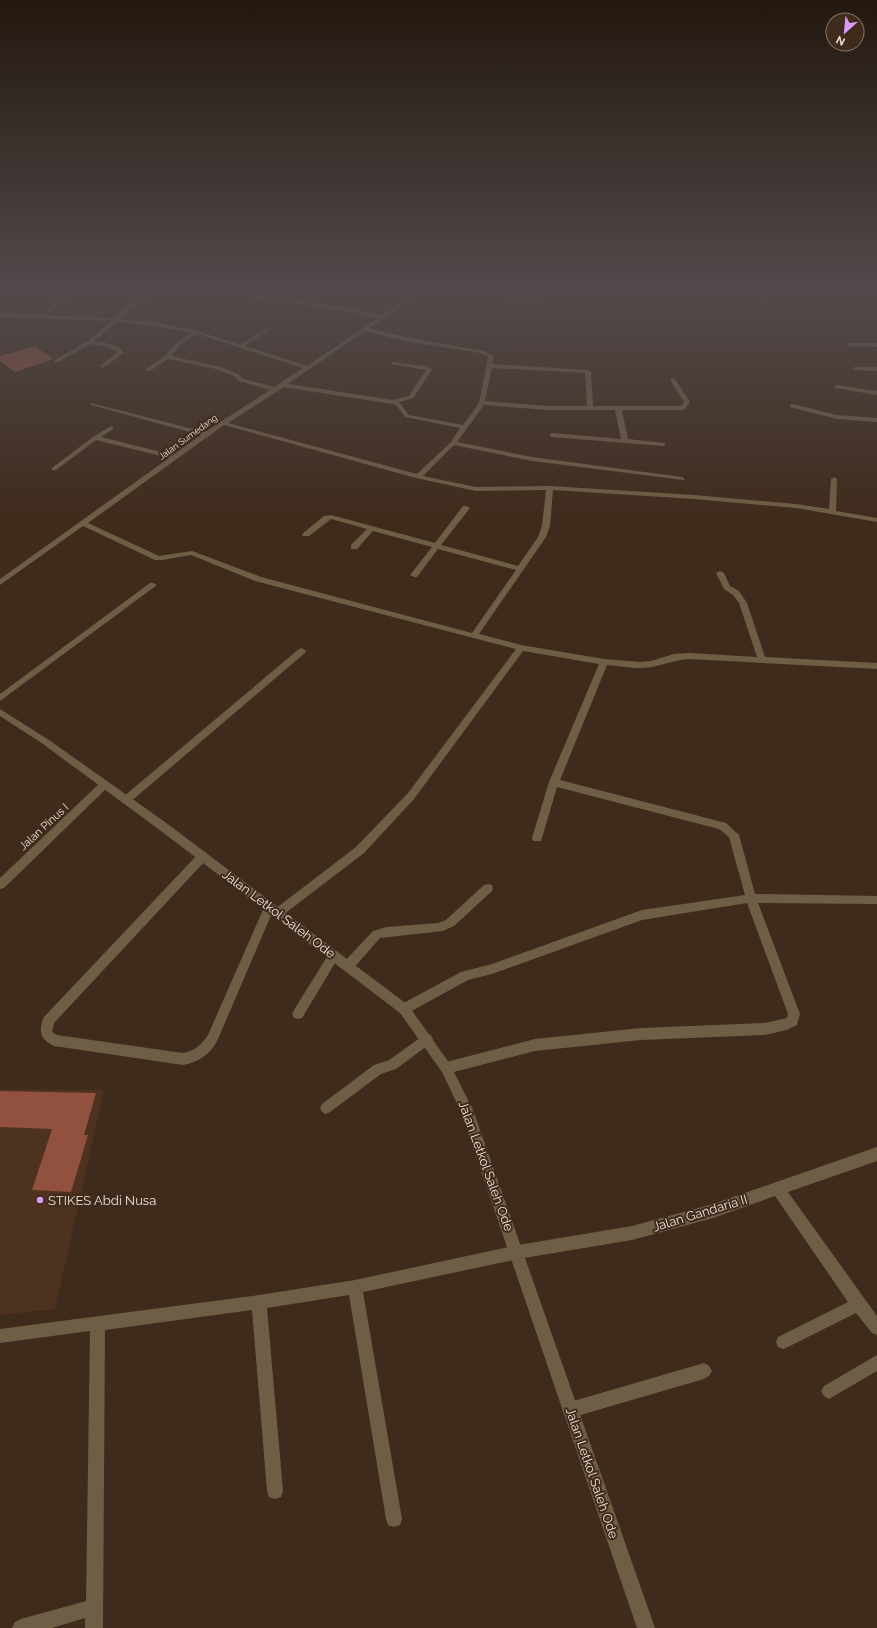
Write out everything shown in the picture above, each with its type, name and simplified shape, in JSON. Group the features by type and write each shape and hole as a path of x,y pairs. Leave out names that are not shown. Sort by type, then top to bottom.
{"street":[{"path":"148,370 154,366"},
{"path":"205,366 227,371 240,377 241,380 275,389"},
{"path":"301,366 308,368"},
{"name":"Jalan Sumedang","path":"0,583 84,524 206,434 275,389 284,385 311,366"},
{"path":"393,402 411,397 429,370 426,368 413,366"},
{"path":"418,477 453,443 463,427 482,403 490,366 586,371 588,372 590,408"},
{"path":"855,369 877,369"},
{"path":"482,403 590,408 683,408 687,402 673,380"},
{"path":"284,385 393,402 399,404 407,416 463,427"},
{"path":"837,387 877,393"},
{"path":"93,404 206,434"},
{"path":"792,406 838,417 877,421"},
{"path":"618,408 625,442"},
{"path":"222,424 418,477 476,489 550,488 710,498 796,506 877,520"},
{"path":"54,469 95,438 111,428"},
{"path":"552,435 663,444"},
{"path":"95,438 174,458"},
{"path":"453,443 532,459 682,478"},
{"path":"832,512 834,479"},
{"path":"474,636 544,531 550,488"},
{"path":"414,575 466,508"},
{"path":"306,534 327,518 331,517 520,569"},
{"path":"84,524 158,558 167,558 185,552 192,553 258,579 521,648 604,662 651,664 674,657 690,656 877,666"},
{"path":"354,547 372,528"},
{"path":"720,573 727,587 736,594 743,603 762,660"},
{"path":"0,698 153,585"},
{"path":"202,857 48,1021 46,1034 49,1037 54,1040 183,1059 193,1057 201,1053 212,1039 274,909 360,850 411,796 521,648"},
{"path":"126,800 302,651"},
{"path":"537,838 554,782 604,662"},
{"name":"Jalan Letkol Saleh Ode","path":"0,712 46,742 126,800 274,909 404,1008 427,1039 446,1068 468,1110 646,1628"},
{"path":"446,1068 535,1046 641,1034 764,1029 787,1025 793,1021 794,1014 752,898 734,835 730,830 722,826 554,782"},
{"name":"Jalan Pinus I","path":"0,886 104,785"},
{"path":"348,966 377,934 439,928 450,923 488,888"},
{"path":"404,1008 465,976 492,969 642,915 752,898 875,900"},
{"path":"298,1014 334,955"},
{"path":"326,1108 378,1069 392,1065 427,1039"},
{"name":"Jalan Gandaria II","path":"0,1336 259,1302 355,1287 518,1252 632,1233 713,1211 877,1154"},
{"path":"778,1189 858,1304 877,1328"},
{"path":"355,1287 394,1520"},
{"path":"259,1302 275,1491"},
{"path":"783,1342 858,1304"},
{"path":"94,1628 98,1322"},
{"path":"829,1391 877,1362"},
{"path":"570,1410 704,1371"},
{"path":"21,1628 95,1606"}],"shaded area":[{"name":"STIKES Abdi Nusa","path":"0,1089 104,1090 55,1309 0,1315"}],"building":[{"path":"7,366 33,366 15,372"},
{"path":"0,1091 96,1093 84,1135 88,1135 71,1192 32,1190 52,1129 0,1127"}],"place":[{"name":"STIKES Abdi Nusa","path":"40,1200"}]}
